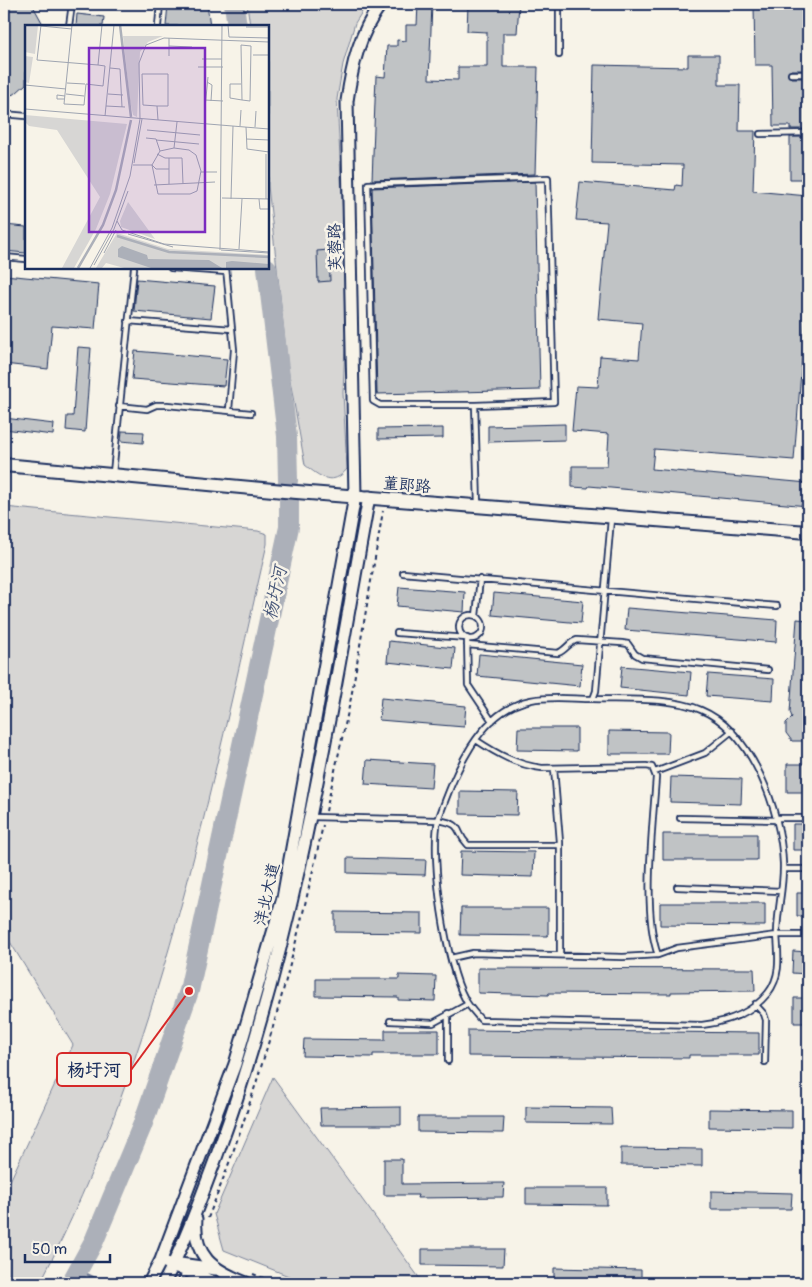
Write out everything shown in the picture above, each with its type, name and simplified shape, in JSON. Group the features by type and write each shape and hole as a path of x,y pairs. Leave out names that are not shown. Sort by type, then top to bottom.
{"main road":[{"name":"董郎路","path":"4,465 369,498 808,532"}],"street":[{"name":"芙蓉路","path":"355,496 347,101 352,63 368,20 381,4"},
{"name":"洋北大道","path":"149,1283 161,1260 235,1064 283,898 355,496"},
{"name":"洋北大道","path":"164,1283 197,1210 237,1100 259,1029 281,947 310,817 369,498"},
{"path":"197,1210 195,1233 198,1247 215,1269"},
{"path":"161,1260 174,1264 215,1269 246,1283"},
{"path":"174,1264 216,1283"}],"lane":[{"path":"69,25 72,4"},
{"path":"158,25 160,4"},
{"path":"559,4 559,55"},
{"path":"791,74 808,74"},
{"path":"4,114 25,116"},
{"path":"760,134 808,133"},
{"path":"548,178 554,402 475,405 380,405 373,401 368,184 548,178"},
{"path":"4,257 25,259"},
{"path":"112,474 134,269"},
{"path":"198,269 226,270 234,350 229,410"},
{"path":"128,321 232,329"},
{"path":"120,406 148,409 156,405 167,405 252,412"},
{"path":"475,405 478,506"},
{"path":"593,699 596,691 611,517"},
{"path":"403,573 777,606"},
{"path":"397,632 467,638 478,636 482,630 482,623 476,616 480,580"},
{"path":"476,616 466,616 460,622 460,630 467,638 468,685 492,721"},
{"path":"467,645 558,653 564,650 572,641 628,644 635,654 642,658 768,670"},
{"path":"593,699 641,700 680,704 702,710 726,725 747,747 777,819 783,869 777,935 780,952 775,980 768,993 741,1014 723,1022 702,1025 488,1022 481,1020 468,1004 451,958 435,858 438,820 454,775 476,740 492,721 513,705 532,700 593,699"},
{"path":"655,772 705,753 732,731"},
{"path":"476,740 513,762 530,767 646,766 655,772"},
{"path":"554,768 560,845 560,956"},
{"path":"655,772 651,916 652,933 658,955"},
{"path":"298,816 438,820 452,822 460,828 468,845 560,845"},
{"path":"680,818 808,818"},
{"path":"783,869 808,869"},
{"path":"677,887 781,891"},
{"path":"451,958 473,953 560,956 658,955 677,948 777,935 808,935"},
{"path":"390,1021 433,1023 448,1013 468,1004"},
{"path":"756,1004 766,1020 765,1062"},
{"path":"448,1013 448,1061"},
{"path":"180,1283 186,1271"}],"shaded area":[{"path":"247,4 367,4 355,23 343,64 337,99 347,296 343,393 347,469 337,478 332,479 321,476 305,465 288,369 269,195 269,25 250,25"},
{"path":"4,507 258,531 267,534 267,544 201,828 177,921 149,1014 118,1106 82,1195 40,1283 4,1283 4,1194 73,1045 4,932"},
{"path":"273,1077 423,1283 306,1283 224,1250 214,1214"}],"building":[{"path":"4,4 32,4 43,25 25,25 25,85 16,93 4,98"},
{"path":"168,4 207,4 210,25 166,25"},
{"path":"418,4 432,4 429,79 458,80 458,67 487,67 487,32 467,31 468,4 519,4 517,33 503,33 503,67 538,67 535,174 372,180 376,76 385,77 387,46 397,46 397,40 406,41 406,25 417,25"},
{"path":"754,4 808,4 808,70 791,70 787,74 791,78 808,78 808,129 790,129 790,126 773,126 772,65 755,65"},
{"path":"77,14 104,17 103,25 76,25"},
{"path":"688,55 719,55 719,85 740,85 739,131 755,131 753,191 808,196 808,283 794,460 654,449 652,469 808,483 808,506 589,486 588,488 572,487 572,466 607,466 609,434 572,431 576,386 598,387 600,356 639,359 642,323 598,319 607,222 576,220 580,182 675,190 676,185 682,186 683,165 592,163 594,65 688,67"},
{"path":"790,137 808,137 808,179 790,179"},
{"path":"535,182 540,390 377,394 372,188"},
{"path":"4,225 25,227 25,253 4,251"},
{"path":"329,250 330,281 318,282 317,251"},
{"path":"4,275 99,284 95,329 52,326 48,369 4,364"},
{"path":"137,279 215,286 211,318 134,311"},
{"path":"78,347 91,348 85,432 66,430 67,416 73,416"},
{"path":"135,351 227,359 224,386 132,379"},
{"path":"4,418 54,424 53,435 4,429"},
{"path":"565,424 565,440 488,442 488,426"},
{"path":"443,428 443,438 378,439 378,429"},
{"path":"122,431 144,432 143,443 121,441"},
{"path":"399,587 465,592 464,612 397,606"},
{"path":"494,593 583,601 581,623 492,615"},
{"path":"627,608 777,620 776,642 625,630"},
{"path":"797,619 808,620 808,737 804,741 792,741 786,733 786,723 792,717 790,712"},
{"path":"389,641 455,648 453,669 387,662"},
{"path":"479,654 582,664 580,686 477,676"},
{"path":"622,666 691,672 689,695 620,688"},
{"path":"708,674 774,679 773,701 706,696"},
{"path":"381,698 466,706 464,727 379,720"},
{"path":"518,728 577,728 577,751 517,750"},
{"path":"609,731 669,732 668,754 609,754"},
{"path":"367,760 433,764 431,788 365,784"},
{"path":"787,764 808,764 808,792 787,792"},
{"path":"671,777 742,779 741,804 670,802"},
{"path":"460,791 518,792 517,815 460,814"},
{"path":"793,824 808,824 808,850 793,850"},
{"path":"663,834 757,834 757,860 663,860"},
{"path":"461,851 534,852 533,877 460,875"},
{"path":"347,858 426,860 425,875 347,873"},
{"path":"797,893 808,893 808,916 797,916"},
{"path":"660,903 765,903 765,926 660,925"},
{"path":"461,908 548,908 548,936 460,935"},
{"path":"335,912 422,913 422,933 335,932"},
{"path":"793,951 808,952 808,974 792,973"},
{"path":"478,968 754,969 755,991 671,992 671,994 549,993 548,995 478,993"},
{"path":"399,975 436,976 435,1001 398,1000 398,997 316,996 316,979 399,979"},
{"path":"794,998 808,998 808,1023 794,1023"},
{"path":"385,1030 439,1030 439,1054 373,1054 373,1057 303,1056 304,1039 385,1040"},
{"path":"468,1030 759,1033 759,1055 689,1055 689,1058 468,1056"},
{"path":"401,1107 401,1125 321,1125 320,1108"},
{"path":"526,1107 611,1108 612,1124 526,1123"},
{"path":"709,1109 792,1110 792,1128 709,1127"},
{"path":"418,1117 504,1117 503,1133 418,1132"},
{"path":"621,1148 702,1149 702,1166 621,1165"},
{"path":"384,1159 402,1159 402,1184 504,1183 503,1197 417,1198 418,1195 384,1195"},
{"path":"526,1188 607,1188 607,1205 526,1204"},
{"path":"711,1191 792,1193 791,1209 711,1209"},
{"path":"422,1249 504,1249 503,1266 422,1265"},
{"path":"554,1268 641,1270 641,1283 554,1283"}],"waterway":[{"path":"234,4 237,25"},
{"path":"267,269 287,436 288,481"},
{"name":"杨圩河","path":"71,1283 94,1241 142,1126 189,991 289,527 289,501"},
{"path":"78,1270 105,1283"}],"place":[{"name":"杨圩河","path":"189,991"}]}
